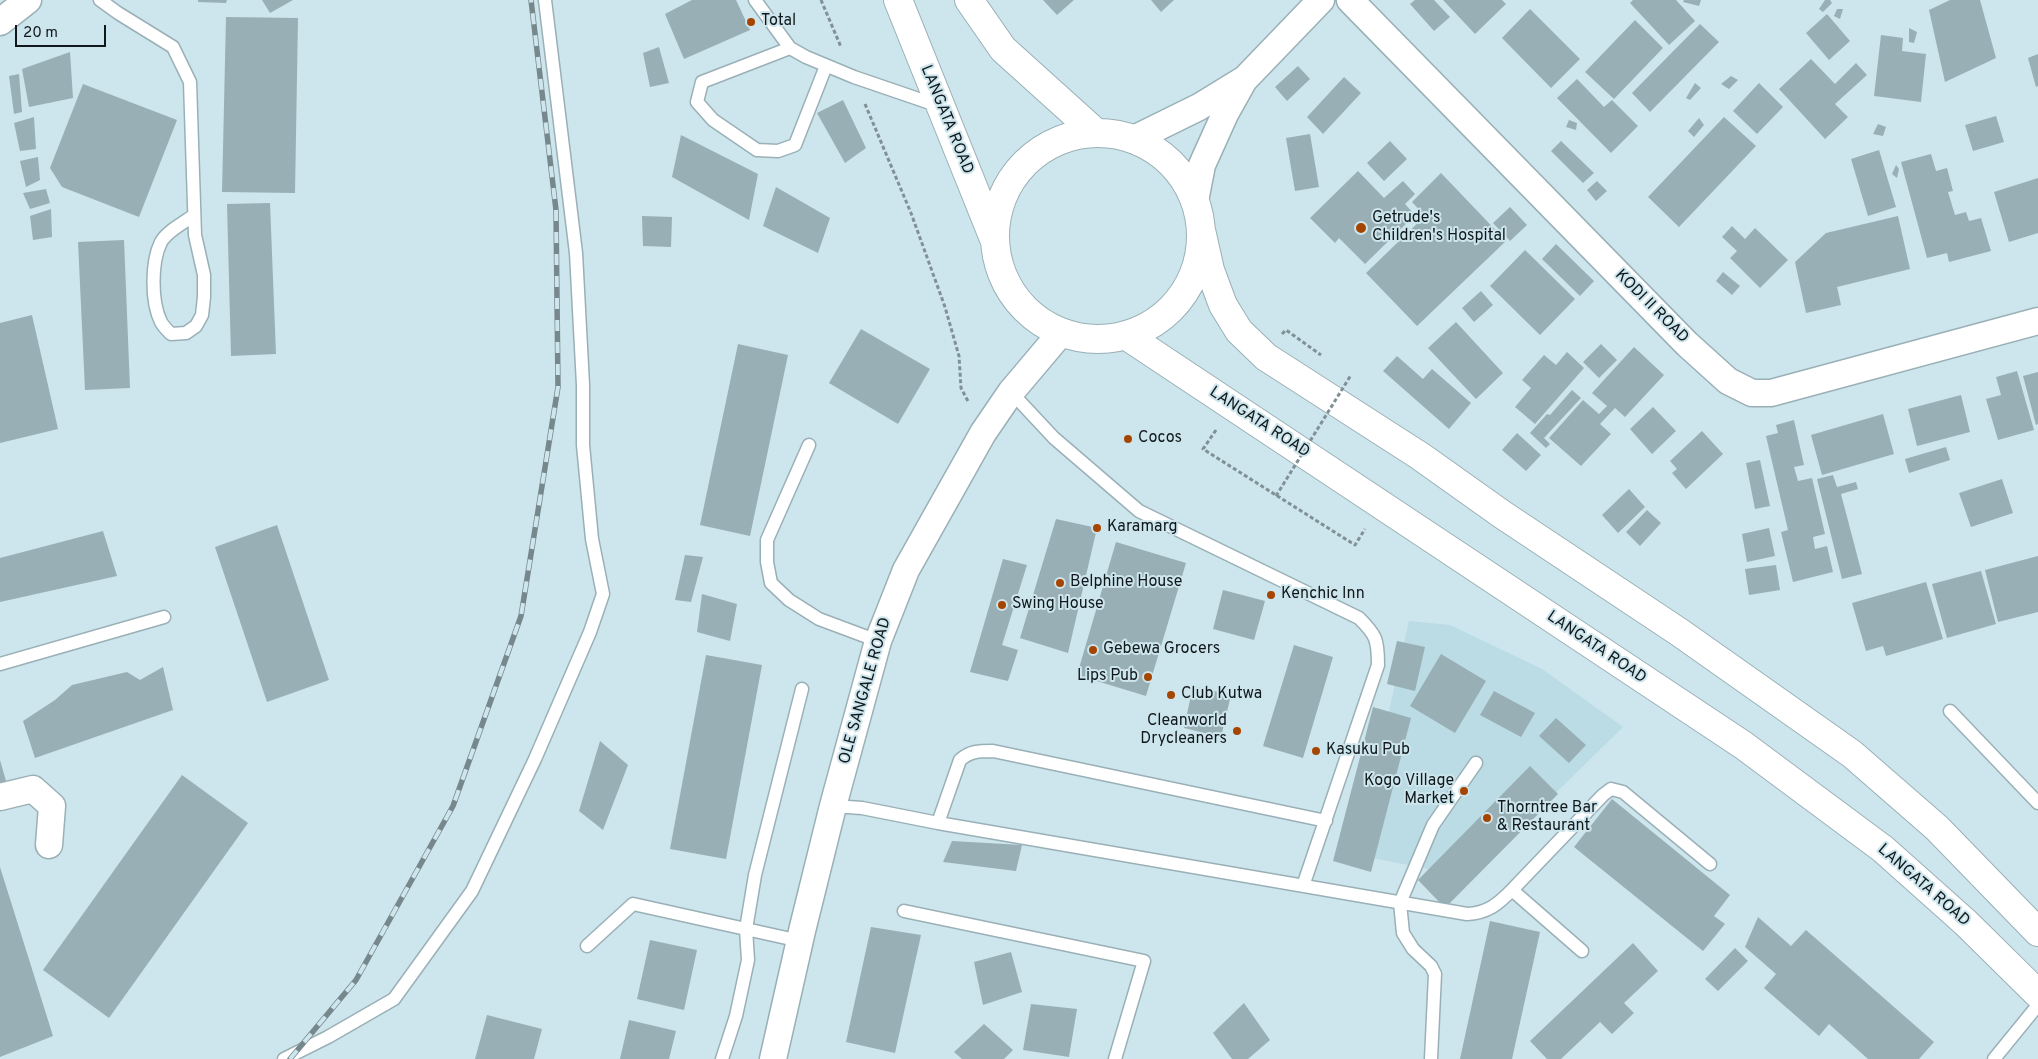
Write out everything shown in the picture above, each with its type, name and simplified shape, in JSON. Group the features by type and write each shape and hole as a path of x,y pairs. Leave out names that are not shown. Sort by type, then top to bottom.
{"main road":[{"name":"LANGATA ROAD","path":"898,0 994,241"},
{"path":"969,0 1003,49 1095,132"},
{"path":"1201,230 1197,265 1183,296 1158,321 1127,336 1093,341 1060,334 1033,318 1013,297 999,270 994,241 998,208 1012,178 1034,154 1063,138 1095,132 1115,134 1134,139 1160,153 1181,175 1195,201 1210,270 1223,305 1239,332 1266,357 1420,456 1503,515 1679,632 1852,754 1937,828 2038,932"},
{"name":"LANGATA ROAD","path":"1127,336 1743,746 1883,849 1966,923 2038,994"}],"street":[{"path":"0,22 28,0"},
{"path":"1195,201 1202,165 1224,114 1244,80 1321,0"},
{"name":"KODI II ROAD","path":"1350,0 1687,344 1728,381 1752,392 1771,393 2038,321"},
{"path":"1134,139 1199,107 1244,80"},
{"name":"OLE SANGALE ROAD","path":"773,1059 833,806 878,641 906,570 983,433 1011,392 1060,334"},
{"path":"0,797 32,789 52,806 49,845"}],"lane":[{"path":"100,0 173,47 190,82 194,215 194,235 204,274 202,315 196,326 186,333 171,334 161,323 156,307 153,279 156,260 161,242 167,235 194,215"},
{"path":"284,1059 328,1037 394,999 472,892 535,760 590,632 603,594 592,539 583,445 583,385 576,252 545,0"},
{"path":"755,0 790,48 826,66 854,77 940,106"},
{"path":"790,48 702,82 697,102 714,120 757,150 778,151 795,145 826,66"},
{"path":"1011,392 1054,438 1139,511 1359,618 1374,633 1378,649 1378,665 1304,886"},
{"path":"809,445 767,540 767,562 771,583 789,600 819,619 878,641"},
{"path":"0,664 164,617"},
{"path":"722,1059 736,1016 748,960 746,929 755,875 802,689"},
{"path":"1950,711 2038,803"},
{"path":"938,823 960,760 968,753 980,751 993,751 1326,821"},
{"path":"1431,1059 1435,974 1431,966 1414,949 1403,933 1400,903 1434,825 1476,763"},
{"path":"833,806 862,808 938,823 1400,903 1476,914 1488,911 1498,904 1603,795 1611,789 1623,792 1710,864"},
{"path":"1512,890 1582,951"},
{"path":"587,946 633,904 800,941"},
{"path":"904,911 1144,961 1114,1059"},
{"path":"1994,1059 2038,1004"}],"path":[{"path":"821,0 910,212 942,299 959,356 962,388 983,433"},
{"path":"1276,496 1351,375"},
{"path":"1203,449 1355,545"}],"shaded area":[{"name":"Kogo Village Market","path":"1409,621 1450,625 1542,669 1623,727 1470,877 1357,855"}],"building":[{"path":"198,0 227,0 226,3 198,2"},
{"path":"262,0 293,0 270,13"},
{"path":"692,0 736,0 750,30 684,59 665,14"},
{"path":"1043,0 1074,0 1057,15"},
{"path":"1151,0 1174,0 1161,12"},
{"path":"1415,0 1434,0 1450,17 1434,31 1410,4"},
{"path":"1443,0 1502,0 1506,4 1475,34"},
{"path":"1633,0 1676,0 1695,21 1669,45 1630,3"},
{"path":"1684,0 1701,0 1699,6 1683,2"},
{"path":"1825,0 1830,0 1832,3 1823,12 1819,9"},
{"path":"1950,0 1980,0 1996,58 1945,82 1929,10"},
{"path":"1530,9 1580,59 1551,88 1502,38"},
{"path":"1837,9 1843,9 1840,19 1834,16"},
{"path":"1827,14 1850,41 1829,60 1806,33"},
{"path":"226,17 298,18 295,193 222,192"},
{"path":"1635,20 1663,48 1614,99 1585,72"},
{"path":"1700,24 1719,42 1650,112 1632,93"},
{"path":"1909,28 1917,32 1914,43 1909,42"},
{"path":"1881,35 1903,38 1902,51 1926,54 1921,102 1874,96"},
{"path":"659,47 669,83 650,87 643,53"},
{"path":"70,52 73,98 29,107 22,69"},
{"path":"2038,54 2038,86 2036,87 2028,58"},
{"path":"1811,59 1835,84 1856,63 1867,75 1835,104 1848,117 1825,139 1779,89"},
{"path":"1298,66 1310,79 1287,101 1275,87"},
{"path":"19,74 22,112 14,114 9,76"},
{"path":"1731,76 1738,80 1729,89 1721,84"},
{"path":"1344,77 1361,93 1323,134 1307,117"},
{"path":"1577,79 1604,107 1612,100 1638,126 1611,153 1557,98"},
{"path":"1695,83 1701,88 1690,100 1686,98"},
{"path":"1759,83 1783,107 1757,134 1733,111"},
{"path":"83,84 177,120 139,217 62,187 50,168"},
{"path":"843,100 866,148 845,163 817,113"},
{"path":"1996,116 2004,142 1973,151 1965,125"},
{"path":"34,117 36,149 20,151 14,123"},
{"path":"1724,117 1756,146 1679,227 1648,197"},
{"path":"1699,118 1704,125 1694,137 1688,131"},
{"path":"1569,120 1577,123 1576,130 1566,127"},
{"path":"1878,124 1886,127 1883,136 1873,134"},
{"path":"1310,134 1319,187 1295,191 1286,138"},
{"path":"681,135 758,174 749,220 672,177"},
{"path":"1390,141 1407,159 1384,181 1367,163"},
{"path":"1561,141 1594,173 1583,183 1551,151"},
{"path":"1879,150 1896,207 1868,216 1851,159"},
{"path":"1931,154 1936,171 1947,168 1953,191 1948,192 1955,215 1966,212 1969,221 1981,218 1991,251 1949,262 1947,253 1927,258 1901,162"},
{"path":"38,157 40,180 26,187 20,161"},
{"path":"1896,165 1899,169 1897,178 1892,174"},
{"name":"Getrude's Children's Hospital","path":"1358,171 1384,198 1403,181 1415,194 1405,204 1415,215 1365,264 1339,238 1335,243 1310,218"},
{"path":"1441,173 1506,241 1417,326 1366,273 1425,216 1412,202"},
{"path":"2038,178 2038,233 2009,242 1994,192"},
{"path":"1597,181 1607,191 1596,201 1587,190"},
{"path":"776,187 830,218 818,253 763,226"},
{"path":"46,189 50,203 30,209 23,193"},
{"path":"270,203 276,354 231,356 227,204"},
{"path":"1510,207 1527,225 1510,241 1493,223"},
{"path":"51,209 52,237 33,240 30,216"},
{"path":"642,216 672,217 671,247 643,246"},
{"path":"1898,216 1910,269 1837,287 1841,305 1806,313 1795,262 1826,233"},
{"path":"1732,226 1745,239 1755,228 1788,260 1760,288 1730,258 1737,251 1722,237"},
{"path":"124,240 130,388 85,390 78,242"},
{"path":"1556,244 1594,281 1580,296 1542,259"},
{"path":"1525,250 1575,299 1540,335 1490,286"},
{"path":"1723,272 1740,286 1732,295 1716,281"},
{"path":"1481,291 1493,305 1474,322 1462,308"},
{"path":"32,315 58,429 0,443 0,323"},
{"path":"1456,322 1503,373 1476,399 1428,348"},
{"path":"861,329 930,369 898,424 829,383"},
{"path":"738,344 788,355 750,536 700,525"},
{"path":"1601,344 1617,360 1599,378 1583,362"},
{"path":"1634,347 1664,375 1625,417 1615,408 1600,424 1611,434 1581,466 1549,438 1583,400 1599,414 1607,406 1592,393"},
{"path":"1567,352 1584,368 1535,424 1515,407 1531,388 1522,380 1544,355 1556,365"},
{"path":"1397,356 1423,379 1432,369 1471,403 1449,429 1383,371"},
{"path":"2017,371 2034,430 1998,440 1986,399 2001,395 1996,377"},
{"path":"2038,372 2038,424 2036,425 2023,376"},
{"path":"1572,390 1581,398 1544,438 1550,444 1546,448 1530,433 1547,414 1550,415"},
{"path":"1961,395 1970,432 1917,446 1908,409"},
{"path":"1653,407 1676,431 1652,454 1630,429"},
{"path":"1883,414 1894,454 1822,475 1811,435"},
{"path":"1794,420 1804,465 1794,467 1798,481 1812,478 1825,534 1813,537 1815,549 1827,546 1833,572 1793,582 1781,532 1788,530 1766,436 1778,433 1776,425"},
{"path":"1702,431 1723,454 1686,489 1672,473 1677,469 1670,461"},
{"path":"1517,433 1541,455 1526,471 1502,450"},
{"path":"1946,447 1950,460 1909,473 1905,459"},
{"path":"1760,460 1770,506 1755,509 1746,463"},
{"path":"1833,475 1837,487 1856,482 1858,489 1841,494 1862,574 1842,579 1817,479"},
{"path":"2002,479 2013,513 1971,527 1959,493"},
{"path":"1629,489 1645,507 1618,533 1602,515"},
{"path":"1647,510 1661,523 1640,546 1626,532"},
{"name":"Belphine House","path":"1056,519 1097,528 1068,653 1020,638"},
{"path":"277,525 329,680 267,702 215,547"},
{"path":"1769,528 1775,556 1747,562 1742,534"},
{"path":"103,531 117,576 0,602 0,558"},
{"path":"1116,542 1186,563 1146,696 1077,675"},
{"path":"685,555 703,557 691,602 675,600"},
{"path":"2038,556 2038,612 1998,622 1985,570"},
{"name":"Swing House","path":"1003,559 1027,565 1002,645 1018,650 1008,681 970,672"},
{"path":"1776,565 1780,590 1749,595 1745,569"},
{"path":"1981,571 1996,624 1947,638 1932,584"},
{"path":"1926,582 1943,639 1886,656 1883,646 1866,651 1852,603"},
{"path":"1223,590 1265,601 1254,640 1213,629"},
{"path":"702,594 737,604 730,641 697,632"},
{"path":"1397,641 1425,647 1415,691 1387,684"},
{"path":"1294,645 1333,657 1303,758 1263,746"},
{"path":"1441,654 1486,681 1455,733 1410,706"},
{"path":"706,655 762,665 726,859 670,849"},
{"path":"163,667 173,710 35,758 23,721 55,700 72,685 127,672 140,680"},
{"path":"1193,686 1231,695 1221,737 1184,728"},
{"path":"1494,691 1535,713 1521,737 1480,715"},
{"path":"1373,707 1411,718 1371,872 1333,861"},
{"path":"1556,718 1586,745 1569,763 1539,736"},
{"path":"600,741 628,765 603,830 579,811"},
{"path":"0,760 6,781 0,783"},
{"path":"1530,766 1558,794 1445,908 1418,880"},
{"path":"182,775 248,823 109,1018 43,970"},
{"path":"1612,799 1730,895 1714,916 1725,924 1703,951 1574,847"},
{"path":"952,841 1022,845 1016,871 943,862"},
{"path":"0,867 53,1036 0,1057"},
{"path":"1758,917 1791,946 1806,930 1934,1042 1919,1059 1868,1059 1829,1024 1819,1036 1764,988 1776,974 1745,947"},
{"path":"1490,921 1540,932 1512,1059 1460,1059"},
{"path":"871,927 921,935 895,1053 846,1042"},
{"path":"650,940 697,950 684,1010 637,999"},
{"path":"1633,943 1658,971 1624,1003 1634,1013 1612,1034 1600,1022 1561,1059 1547,1059 1530,1041"},
{"path":"1735,948 1748,961 1718,991 1705,979"},
{"path":"1011,952 1022,992 983,1005 974,962"},
{"path":"1244,1003 1270,1040 1248,1059 1232,1059 1213,1033"},
{"path":"1031,1004 1077,1009 1069,1057 1023,1050"},
{"path":"487,1015 542,1029 534,1059 475,1059"},
{"path":"629,1020 676,1031 669,1059 620,1059"},
{"path":"984,1024 1013,1050 1004,1059 962,1059 954,1052"}],"railway":[{"path":"290,1059 356,980 453,806 521,616 558,387 556,210 531,0"}],"place":[{"name":"Total","path":"751,22"},
{"name":"Getrude's Children's Hospital","path":"1361,228"},
{"name":"Cocos","path":"1128,439"},
{"name":"Karamarg","path":"1097,528"},
{"name":"Belphine House","path":"1060,583"},
{"name":"Kenchic Inn","path":"1271,595"},
{"name":"Swing House","path":"1002,605"},
{"name":"Gebewa Grocers","path":"1093,650"},
{"name":"Lips Pub","path":"1148,677"},
{"name":"Club Kutwa","path":"1171,695"},
{"name":"Cleanworld Drycleaners","path":"1237,731"},
{"name":"Kasuku Pub","path":"1316,751"},
{"name":"Kogo Village Market","path":"1464,791"},
{"name":"Thorntree Bar & Restaurant","path":"1487,818"}]}
